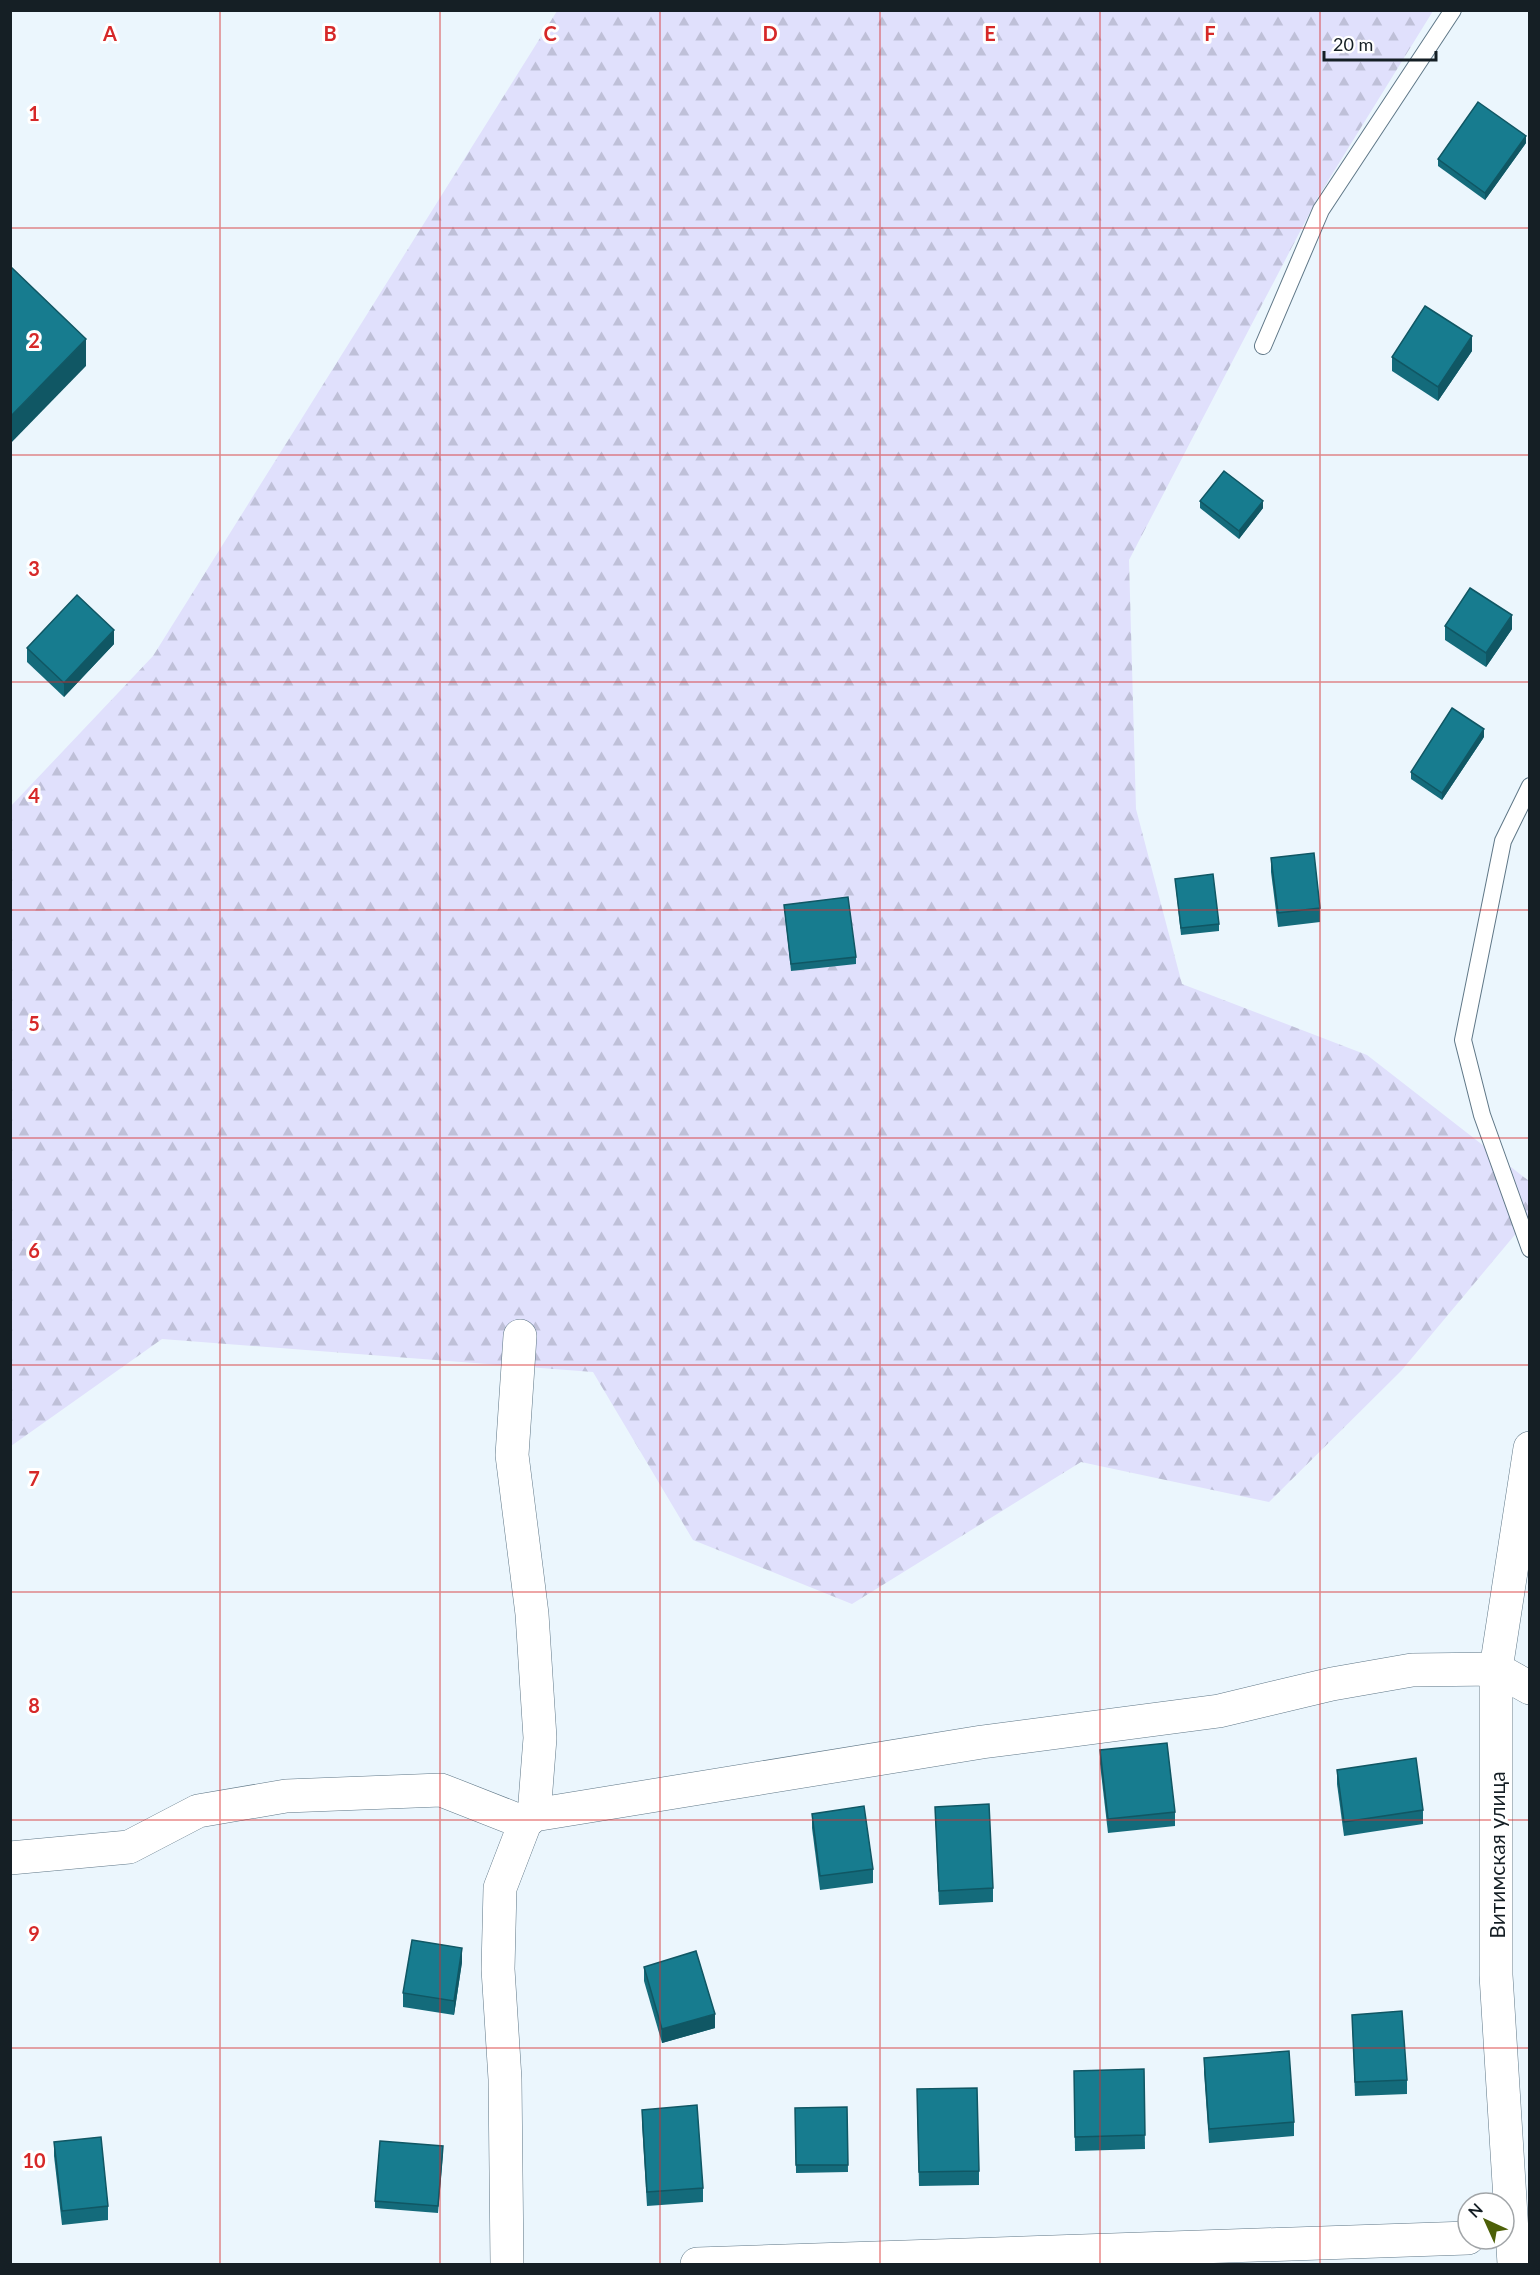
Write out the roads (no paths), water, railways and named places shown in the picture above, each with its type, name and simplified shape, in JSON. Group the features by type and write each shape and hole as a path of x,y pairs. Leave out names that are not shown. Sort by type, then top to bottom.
{"street":[{"path":"507,2265 505,2079 498,1969 500,1888 530,1819 540,1738 532,1614 512,1455 520,1336"},
{"name":"Витимская улица","path":"1516,2203 1519,2182 1497,1975 1496,1669 1530,1448"},
{"path":"10,1858 129,1847 198,1810 286,1796 441,1790 530,1819 982,1742 1219,1711 1332,1684 1412,1670 1496,1669 1530,1688"},
{"path":"697,2265 1456,2238"}],"lane":[{"path":"1263,346 1321,210 1453,10"},
{"path":"1530,786 1503,841 1463,1040 1482,1115 1530,1249"}]}
